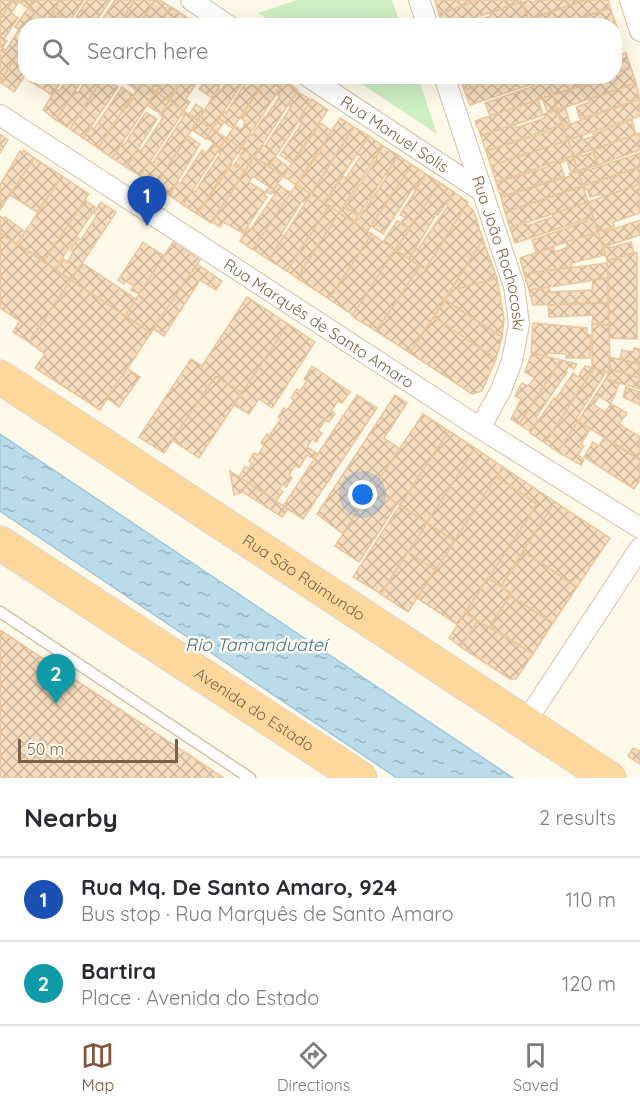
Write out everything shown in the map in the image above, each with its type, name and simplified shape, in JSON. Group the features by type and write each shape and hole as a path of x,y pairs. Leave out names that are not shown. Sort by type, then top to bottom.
{"highway":[{"name":"Rua São Raimundo","path":"0,377 609,778"},
{"name":"Avenida do Estado","path":"0,543 360,778"}],"street":[{"path":"419,0 425,18"},
{"path":"630,0 640,31"},
{"path":"203,2 221,18"},
{"name":"Rua Manuel Solis","path":"319,84 483,192"},
{"name":"Rua João Rochocoski","path":"447,84 514,286 519,324 512,361 501,390 480,428"},
{"name":"Rua Marquês de Santo Amaro","path":"0,115 480,428 640,528"},
{"path":"525,723 640,548"}],"lane":[{"path":"0,612 250,778"}],"green space":[{"path":"297,0 392,0 398,18 266,18 258,13"},
{"path":"362,84 420,84 437,134"}],"water":[{"name":"Rio Tamanduateí","path":"0,434 513,778 397,778 0,511"}],"building":[{"path":"0,0 13,0 0,19"},
{"path":"13,0 19,2 11,13 18,18 4,39 7,41 2,48 0,47 0,19"},
{"path":"16,0 33,0 28,8"},
{"path":"33,0 60,0 49,18 43,18 28,8"},
{"path":"60,0 84,0 72,18 63,18 53,11"},
{"path":"87,0 110,0 98,18 75,18"},
{"path":"115,0 135,0 123,18 103,18"},
{"path":"135,0 155,0 143,18 123,18"},
{"path":"155,0 160,0 171,7 164,18 143,18"},
{"path":"435,0 481,0 439,14"},
{"path":"481,0 521,0 522,2 473,18 440,18 439,14"},
{"path":"586,0 531,18 528,18 522,2"},
{"path":"586,0 608,0 610,8 581,18 534,18"},
{"path":"522,2 528,18 484,18 491,16 490,13"},
{"path":"171,7 185,16 184,18 164,18"},
{"path":"28,8 41,17 40,18 21,18"},
{"path":"610,8 614,18 583,18"},
{"path":"52,13 60,18 49,18"},
{"path":"18,32 18,54 0,82 0,51 2,48 6,50"},
{"path":"626,53 631,68 622,71 622,54"},
{"path":"16,56 18,58 19,84 14,92 0,82"},
{"path":"631,68 636,83 557,110 553,95 588,84 622,84 622,71"},
{"path":"636,83 640,99 580,119 576,107 590,102 589,99"},
{"path":"35,84 60,84 52,95"},
{"path":"64,84 80,84 56,120 43,110 56,89 59,91"},
{"path":"84,84 99,84 70,129 56,120 75,91 78,93"},
{"path":"99,84 113,84 118,87 83,138 70,129"},
{"path":"128,84 140,84 136,90"},
{"path":"140,84 156,92 112,158 98,148"},
{"path":"143,84 161,84 156,92"},
{"path":"161,84 178,84 168,100 156,92"},
{"path":"180,84 196,84 186,99 190,102 184,111 169,101"},
{"path":"202,84 221,84 212,98 199,89"},
{"path":"225,84 242,84 212,129 198,120 218,89 221,90"},
{"path":"245,84 262,84 233,128 219,119 224,111 226,113"},
{"path":"262,84 283,84 241,148 226,138 235,126 243,128 245,121 241,118"},
{"path":"282,84 290,84 298,90 254,157 241,148 280,96 276,94"},
{"path":"462,84 480,84 480,85 464,90"},
{"path":"484,84 532,84 470,105 464,90"},
{"path":"533,84 549,84 553,95 490,116 485,103 534,86"},
{"path":"549,84 584,84 553,95"},
{"path":"122,87 133,95 98,148 83,138 91,127 94,129"},
{"path":"297,91 312,101 269,166 254,157 263,145 265,146 291,107 288,105"},
{"path":"156,92 169,101 161,114 147,105"},
{"path":"553,95 557,110 548,113 542,98"},
{"path":"312,99 328,110 292,163 280,155 302,123 298,121"},
{"path":"640,99 640,116 568,140 563,127"},
{"path":"538,100 543,115 481,136 475,121"},
{"path":"169,101 184,111 140,176 126,167 137,149 141,151 163,118 160,115"},
{"path":"196,104 204,110 198,120 189,114"},
{"path":"565,107 570,123 562,125 557,110"},
{"path":"557,110 562,125 486,151 481,136 515,124 516,128 545,118 544,114"},
{"path":"184,111 198,120 155,186 140,176 150,161 153,163 184,116 181,114"},
{"path":"146,112 157,119 126,167 112,158 122,143 124,145"},
{"path":"340,118 354,127 311,194 296,185 321,151 319,150"},
{"path":"219,119 224,122 217,132 212,129"},
{"path":"198,120 212,129 206,139 192,130"},
{"path":"632,120 636,135 573,156 568,140 582,135 583,140"},
{"path":"321,123 332,131 296,185 283,176"},
{"path":"562,125 568,140 491,166 486,151 551,131 550,129"},
{"path":"354,127 369,136 324,203 311,194"},
{"path":"212,129 226,138 220,148 207,138"},
{"path":"640,133 640,150 598,165 593,150"},
{"path":"0,134 8,140 0,153"},
{"path":"188,136 200,144 169,195 155,186"},
{"path":"369,136 383,146 339,213 324,203 343,176 346,178 361,156 357,154"},
{"path":"226,138 241,148 197,214 183,205 192,190 195,192 220,154 217,152"},
{"path":"568,140 573,156 496,182 491,166"},
{"path":"213,144 220,148 183,205 169,195 178,182 180,184 202,150 206,153"},
{"path":"383,146 398,155 359,215 345,207"},
{"path":"241,148 254,157 245,171 235,164 241,155 238,153"},
{"path":"24,150 34,158 0,210 0,185 20,151 22,153"},
{"path":"593,152 598,165 578,171 573,156"},
{"path":"640,153 640,167 583,186 578,171 588,168 589,170"},
{"path":"398,155 412,165 367,232 354,222 358,220 388,175 386,174"},
{"path":"573,156 578,171 571,174 567,160 560,163 564,176 501,197 496,182 548,167 547,164"},
{"path":"254,157 283,176 271,194 266,191 269,187 253,176 249,182 266,193 264,196 267,197 243,233 223,222 220,227 212,222"},
{"path":"275,157 289,168 283,176 269,166"},
{"path":"34,158 62,176 37,212 10,195"},
{"path":"232,164 244,172 211,223 197,214"},
{"path":"412,165 426,174 415,189 413,188 383,234 371,226"},
{"path":"640,167 640,184 602,197 601,194 590,197 587,189 584,190 583,186"},
{"path":"578,171 583,186 505,212 501,197 570,176 569,174"},
{"path":"426,174 440,183 410,229 401,223 405,217 400,215"},
{"path":"62,176 89,194 44,261 17,244"},
{"path":"440,183 454,192 438,215 437,213 409,259 395,250"},
{"path":"278,184 291,193 253,250 240,241 275,194 272,192"},
{"path":"640,184 640,213 613,222 614,227 598,232 588,202"},
{"path":"296,185 311,194 305,203 302,201 281,234 284,236 269,260 253,249"},
{"path":"583,186 588,202 510,228 505,212"},
{"path":"454,192 468,202 425,270 409,259 448,206 446,204"},
{"path":"311,194 329,206 287,271 269,260"},
{"path":"85,200 95,207 93,212 55,269 44,261"},
{"path":"101,202 116,212 71,280 56,270 64,259 67,262 73,252 70,250 78,238 81,240 97,215 94,213"},
{"path":"588,202 593,217 515,243 510,228 526,222 527,226 553,217 552,214"},
{"path":"467,204 474,212 483,240 410,353 376,331 420,266 425,270"},
{"path":"329,206 339,213 297,278 287,271"},
{"path":"343,207 358,216 354,222 339,213"},
{"path":"339,213 372,234 329,299 297,278"},
{"path":"0,216 4,219 5,217 25,232 17,244 0,233"},
{"path":"593,217 598,232 536,252 532,240"},
{"path":"640,220 640,235 603,247 598,232 604,230 605,232"},
{"path":"397,221 410,229 395,250 383,242"},
{"path":"598,232 605,255 571,263 572,267 524,274 520,258 553,247 555,252 568,247 566,242"},
{"path":"0,233 71,280 29,342 13,332 20,321 0,308"},
{"path":"372,234 395,250 353,315 329,299"},
{"path":"483,240 497,278 450,291"},
{"path":"143,242 164,256 139,294 131,290 134,286 126,281 124,284 118,280"},
{"path":"173,242 200,260 151,333 125,316"},
{"path":"631,242 634,253 607,261 603,247 609,245 610,248"},
{"path":"395,250 420,266 376,331 352,316"},
{"path":"637,252 637,339 609,338 607,261"},
{"path":"82,263 136,299 125,316 71,280"},
{"path":"607,263 608,278 529,290 524,274"},
{"path":"197,264 222,281 216,290 200,280 164,336 153,329"},
{"path":"497,278 504,319 502,337 445,300 450,291"},
{"path":"608,278 608,303 533,305 529,290 549,287 550,292 592,290 593,280"},
{"path":"71,280 151,333 100,410 35,368 45,354 29,342"},
{"path":"247,297 288,324 242,393 216,376 164,453 139,437 191,359 202,366"},
{"path":"445,300 502,337 496,359 434,317"},
{"path":"608,303 609,325 592,324 593,315 549,317 548,305"},
{"path":"434,317 496,359 482,391 472,394 410,353"},
{"path":"533,323 587,328 587,334 591,335 590,358 566,358 566,354 547,353 547,357 531,353"},
{"path":"288,324 315,342 272,408 259,399 249,414 234,405"},
{"path":"592,324 609,325 610,373 592,368"},
{"path":"634,348 640,349 640,364 620,359 622,350 633,352"},
{"path":"532,353 561,360 519,424 511,419 521,399 515,396 522,383 528,386 535,378 525,372"},
{"path":"609,357 639,364 640,378 610,369"},
{"path":"561,360 577,364 574,369 569,366 536,417 538,420 531,432 519,424"},
{"path":"312,366 350,392 342,403 338,401 331,411 335,414 329,422 325,420 318,431 322,433 316,442 312,439 307,447 318,454 314,459 307,455 299,468 295,465 289,475 292,478 286,487 283,484 279,489 283,492 276,501 239,477 245,466 249,469 252,464 249,461 254,453 258,455 264,445 261,443 281,419 278,417 284,408 287,410 294,400 291,398 297,389 300,391 307,381 304,379"},
{"path":"585,366 594,368 545,443 530,433 573,373 578,377"},
{"path":"127,368 140,377 119,407 107,398"},
{"path":"594,368 606,372 576,419 579,421 558,452 545,443"},
{"path":"610,369 640,378 640,389 606,379"},
{"path":"216,376 242,393 199,458 172,440"},
{"path":"606,379 619,384 611,404 596,394"},
{"path":"626,387 640,392 640,405 623,397"},
{"path":"596,394 599,396 594,405 605,412 611,404 627,413 619,424 640,437 640,460 578,421"},
{"path":"357,395 377,408 303,519 283,506"},
{"path":"395,395 407,403 384,438 400,449 343,534 317,514"},
{"path":"423,414 449,431 400,505 373,488"},
{"path":"578,421 590,429 581,444 584,446 578,455 584,460 581,465 558,452"},
{"path":"449,431 475,448 427,523 400,505"},
{"path":"604,438 640,460 640,480 634,489 584,457 593,442 599,446"},
{"path":"475,448 503,467 455,541 427,523"},
{"path":"503,467 555,502 501,586 488,578 537,504 496,477"},
{"path":"230,471 288,509 282,517 243,492 234,495"},
{"path":"496,477 537,504 458,625 417,598"},
{"path":"373,488 397,504 359,562 335,546"},
{"path":"555,502 610,538 577,587 523,551"},
{"path":"400,505 427,523 381,594 353,577"},
{"path":"427,523 455,541 435,570 408,552"},
{"path":"408,552 435,570 408,612 381,594"},
{"path":"524,552 577,587 553,623 510,596 511,593 501,586"},
{"path":"488,578 511,593 489,628 465,613"},
{"path":"510,596 553,623 533,654 490,626"},
{"path":"465,613 478,621 461,647 449,638"},
{"path":"478,621 533,654 516,679 510,679 461,647"},
{"path":"0,630 224,778 0,778"},
{"path":"633,748 640,751 640,764 628,756"}],"place":[{"name":"Rua Mq. De Santo Amaro, 924","path":"147,226"},
{"name":"Bartira","path":"56,704"}]}
